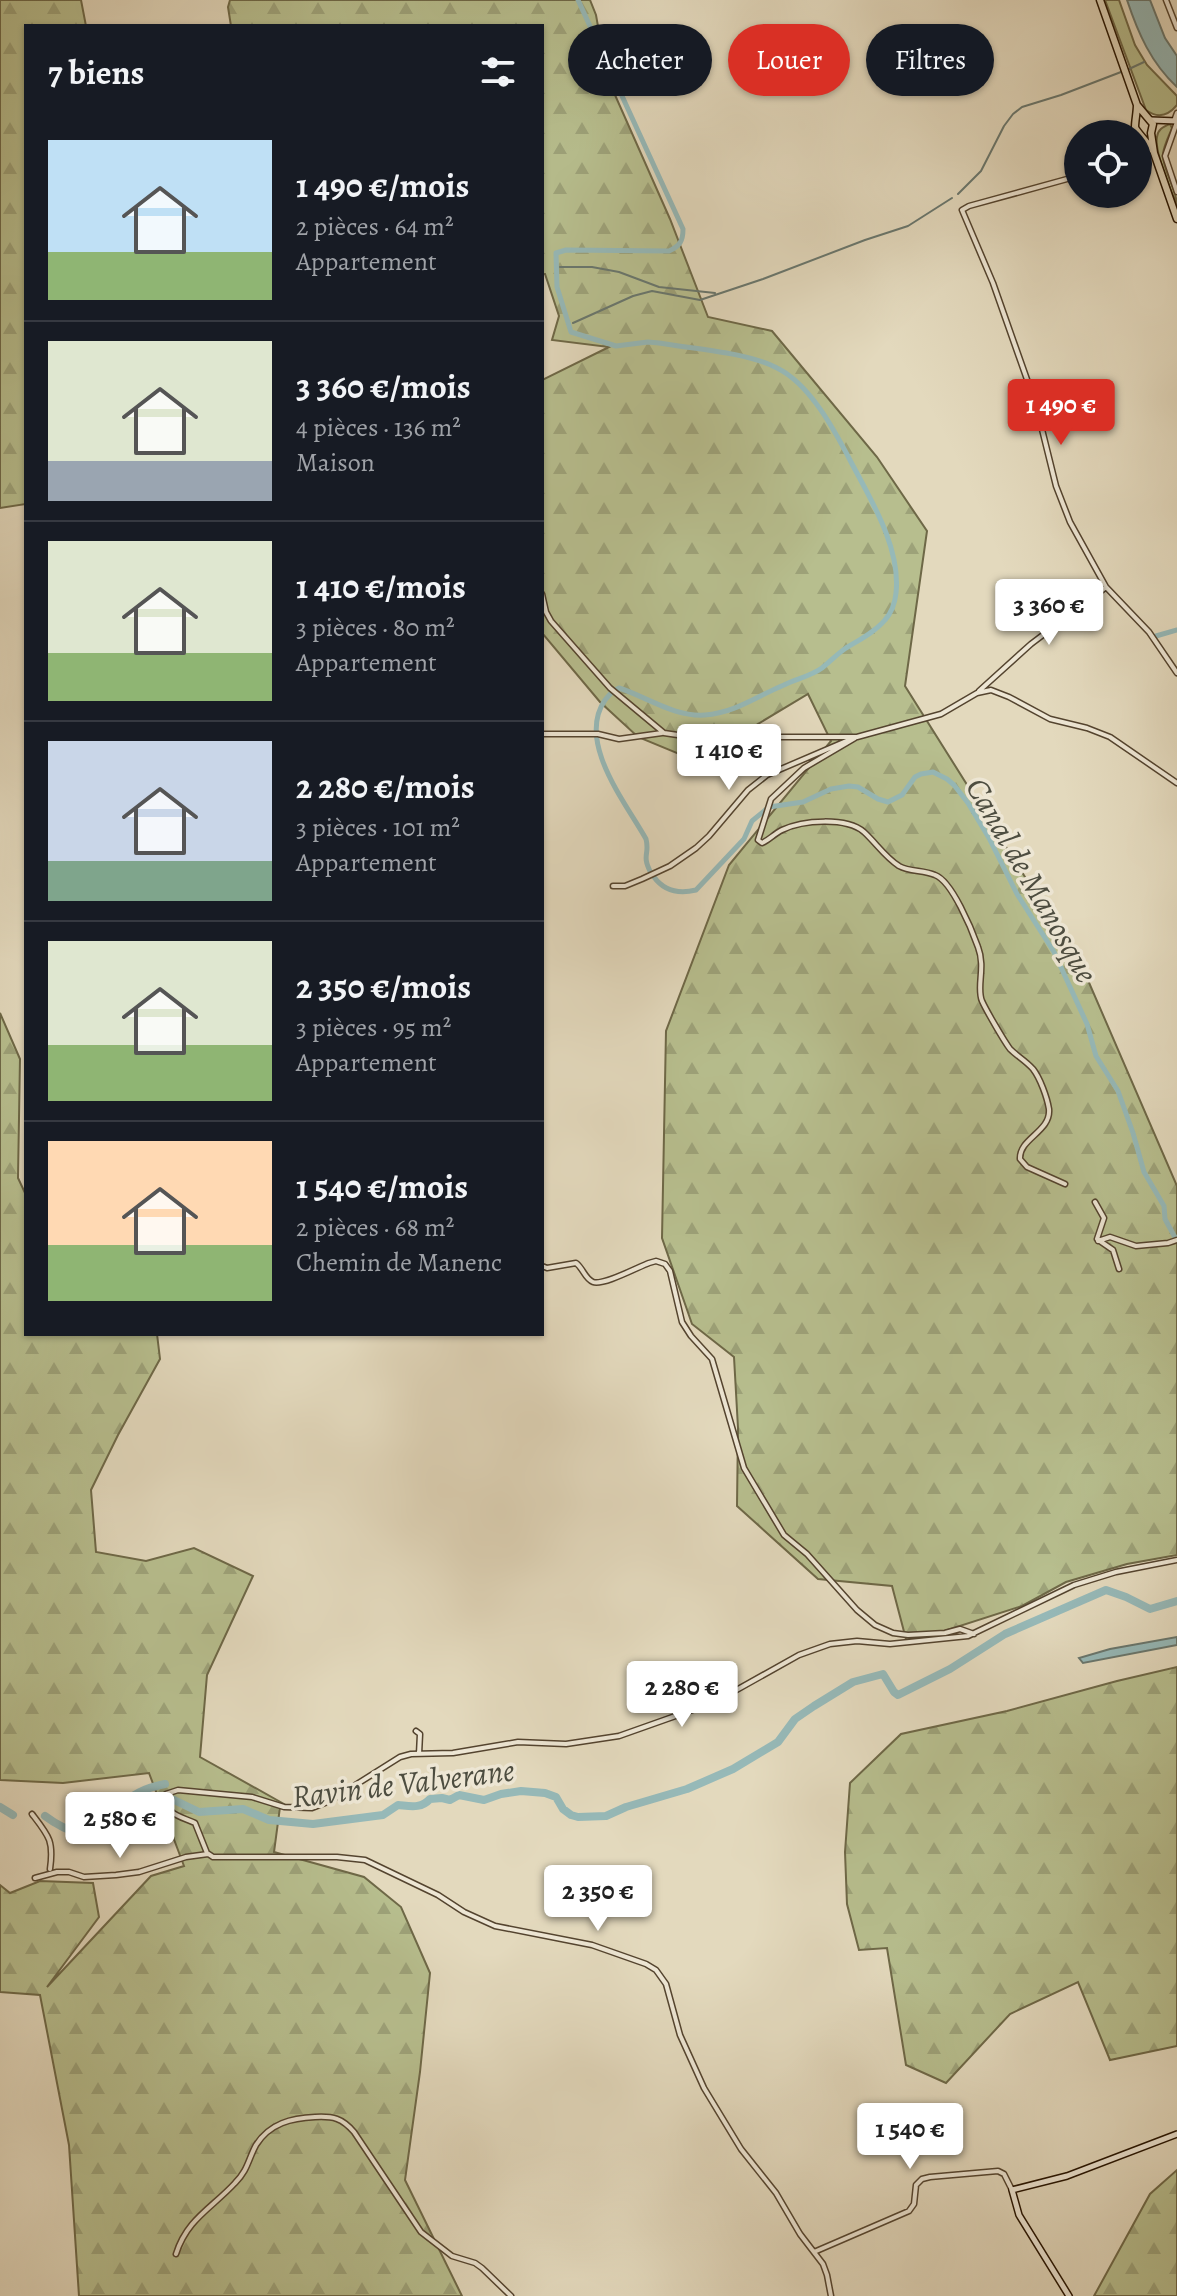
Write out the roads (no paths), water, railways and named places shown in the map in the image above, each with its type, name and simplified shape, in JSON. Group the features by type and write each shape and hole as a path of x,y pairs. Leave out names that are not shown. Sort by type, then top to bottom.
{"main road":[{"path":"1100,0 1137,105 1148,119 1142,120"},
{"path":"1137,105 1137,120"},
{"path":"1152,131 1154,153 1177,219"}],"street":[{"path":"1166,0 1177,28"},
{"path":"1177,113 1165,156 1177,192"},
{"path":"1148,119 1176,121"},
{"path":"1152,131 1166,121"},
{"path":"1064,180 962,210 993,283 1041,417 1056,486 1070,522 1106,587 1149,632 1177,673"},
{"path":"977,693 1019,653 1106,587"},
{"path":"544,603 551,621 612,690 664,733"},
{"path":"613,886 628,885 662,870 702,844 748,790 767,775 845,741 941,714 986,690 997,692 1039,715 1110,737 1177,783"},
{"path":"544,734 596,734 623,739 664,733 739,744 780,737 857,737"},
{"path":"857,737 804,768 775,794 758,838 762,843 790,827 842,822 861,829 899,866 936,875 946,883 979,951 983,965 982,1002 1010,1048 1035,1073 1048,1105 1049,1115 1045,1123 1022,1148 1020,1159 1027,1167 1065,1184"},
{"path":"1095,1202 1104,1218 1098,1241"},
{"path":"1098,1241 1110,1237 1136,1246 1175,1241"},
{"path":"1098,1241 1113,1250 1119,1269"},
{"path":"544,1267 576,1263 590,1281 596,1283 656,1261 665,1264 670,1271 682,1322 712,1359 744,1468 784,1535 803,1549 857,1610 875,1625 898,1634 945,1633 960,1629 974,1634"},
{"path":"208,1854 196,1824 171,1813 166,1794 178,1790 252,1797 284,1807 312,1808 330,1801 400,1757 453,1753 518,1742 566,1744 619,1736 715,1702 799,1655 830,1644 919,1642 974,1634 1063,1589 1116,1572 1177,1560"},
{"path":"416,1731 420,1734 419,1754"},
{"path":"32,1814 51,1841 50,1869"},
{"path":"35,1878 57,1872 84,1877 139,1872 186,1857 208,1854 220,1859 337,1857 365,1860 495,1926 592,1945 651,1967 666,1984 680,2035 704,2088 741,2149 776,2193 814,2252 827,2275 831,2296"},
{"path":"176,2254 189,2225 245,2172 256,2146 269,2131 288,2120 331,2117 344,2121 354,2132 421,2232 452,2256 475,2263 511,2296"},
{"path":"1012,2190 1067,2176 1177,2134"},
{"path":"814,2252 909,2211 914,2204 917,2183 926,2178 998,2171 1004,2174 1019,2215 1069,2296"}],"water":[{"path":"1127,0 1150,0 1165,38 1177,56 1177,87 1146,47"},
{"path":"1177,1637 1177,1645 1083,1663 1079,1658 1110,1649"}],"waterway":[{"name":"Canal de Manosque","path":"578,0 683,229 680,243 669,251 566,250 556,253 557,287 571,332 616,346 648,342 735,355 764,363 789,375 820,409 845,450 883,525 896,576 893,607 877,628 818,671 736,708 716,714 682,713 619,688 605,700 598,717 596,734 600,753 607,772 646,839 646,858 651,873"},
{"path":"1129,69 1144,62"},
{"path":"958,194 981,171 1004,126 1022,107 1121,72"},
{"path":"573,323 633,296 652,291 700,300 908,226 952,198"},
{"path":"560,267 592,267 619,272 659,287 715,293"},
{"path":"1156,636 1177,630"},
{"name":"Canal de Manosque","path":"654,877 662,886 672,890 696,890 744,839 752,821 769,807 803,802 831,789 849,786 858,787 888,802 902,795 915,777 921,774 933,772 947,779 968,803 1017,894 1054,952 1087,1024 1096,1056 1118,1091 1144,1172 1164,1206 1165,1219 1177,1241"},
{"name":"Ravin de Valverane","path":"174,1800 199,1812 243,1809 269,1820 313,1824 383,1815 398,1805 419,1806 430,1799 450,1800 459,1795 484,1800 521,1791 556,1797 571,1815 606,1816 687,1789 733,1769 778,1742 795,1719 853,1682 883,1674 898,1695 950,1669 1005,1634 1106,1590 1150,1609 1177,1601"},
{"name":"Ravin de Valverane","path":"45,1816 80,1833 109,1833 118,1829 117,1810 128,1800 145,1790 165,1784"},
{"name":"Ravin de Valverane","path":"0,1807 13,1815"}]}
